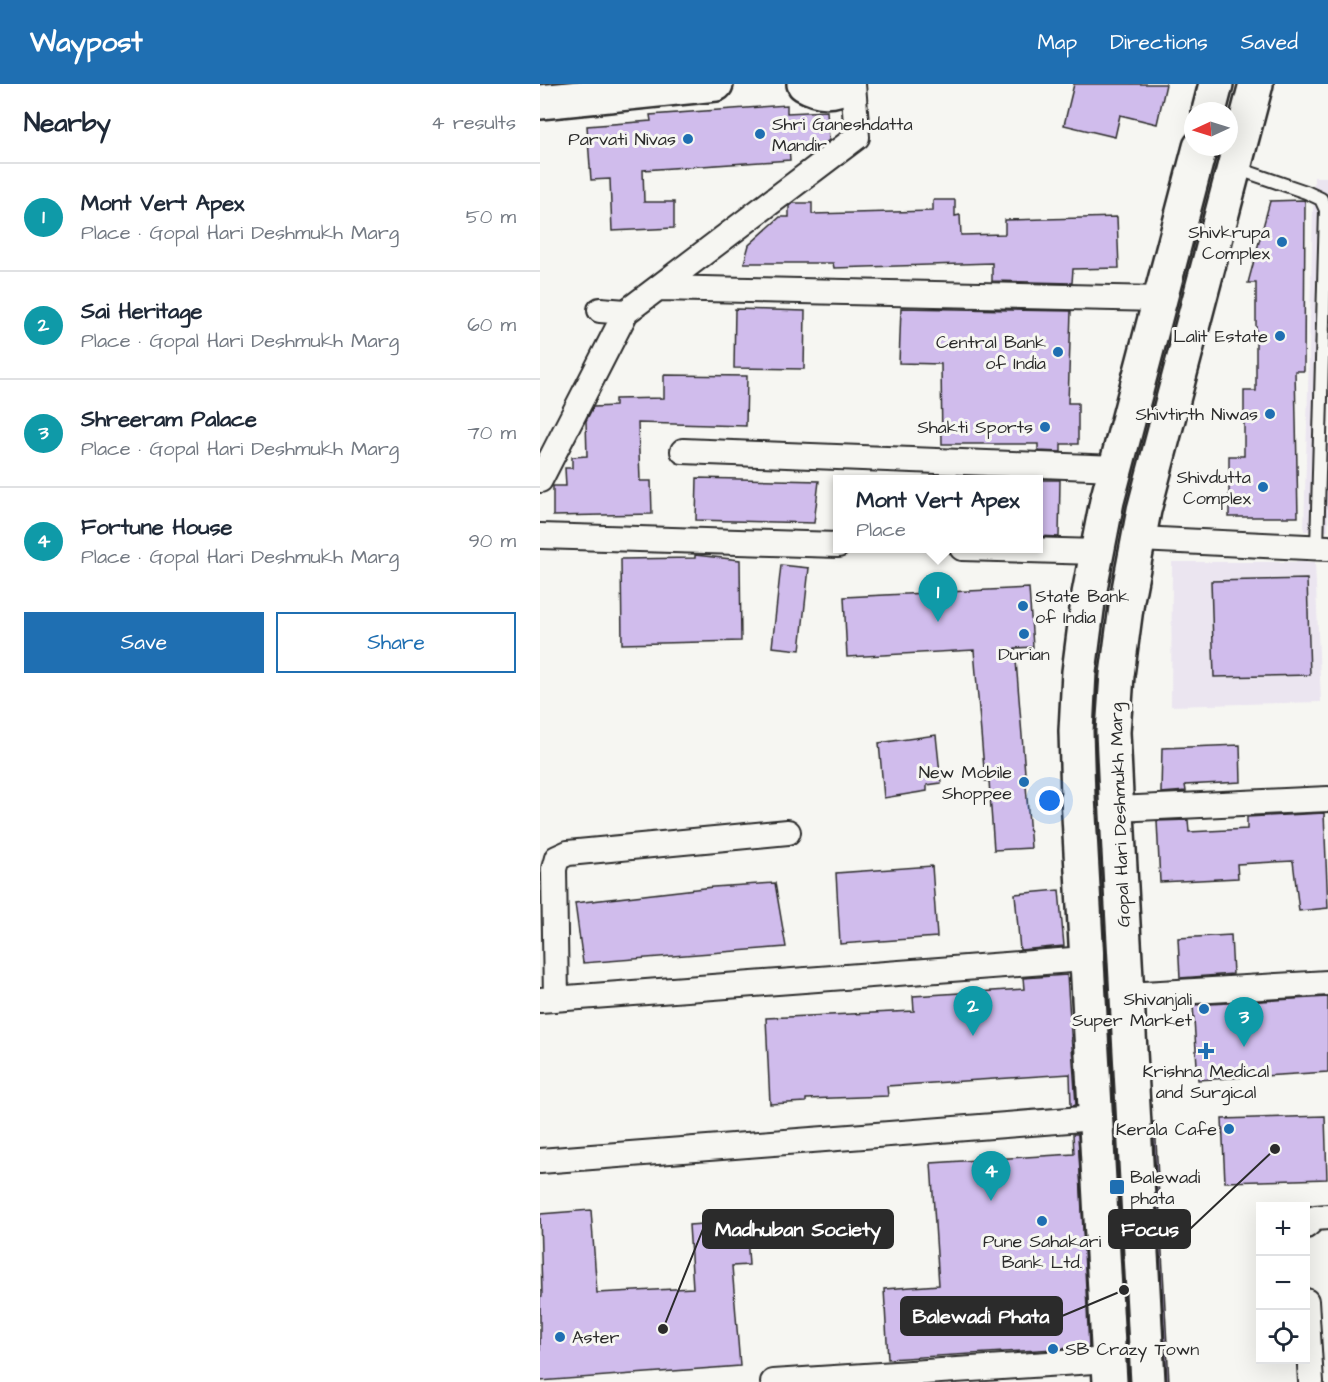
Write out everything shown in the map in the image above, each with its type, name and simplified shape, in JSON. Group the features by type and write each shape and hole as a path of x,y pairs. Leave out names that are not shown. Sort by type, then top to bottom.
{"main road":[{"path":"540,102 716,84"},
{"path":"804,84 814,90 828,92 847,84"},
{"path":"1211,102 1216,84"},
{"name":"Gopal Hari Deshmukh Marg","path":"1148,1382 1113,732 1117,675 1139,539 1256,84"},
{"path":"1109,1371 1085,959 1076,731 1079,672 1097,552 1116,468 1198,156"}],"street":[{"path":"540,480 626,312 856,137 853,84"},
{"path":"659,288 1160,299"},
{"path":"600,310 626,312"},
{"path":"683,451 1116,468"},
{"path":"540,536 833,545"},
{"path":"1139,539 1323,548"},
{"path":"1043,551 1097,552"},
{"path":"1117,809 1328,799"},
{"path":"788,832 580,851 557,858 554,869 548,1000 1085,959"},
{"path":"1127,995 1328,983"},
{"path":"540,1161 1095,1118"},
{"path":"1310,1222 1315,1218 1328,1217"},
{"path":"1306,1310 1311,1382"},
{"path":"773,1382 1109,1371"}],"lane":[{"path":"1234,167 1306,192 1320,199 1326,210 1323,548"}],"shaded area":[{"path":"1314,177 1328,177 1328,531 1304,531"},
{"path":"1172,562 1315,562 1321,702 1171,706"}],"building":[{"path":"1074,84 1166,84 1157,124 1120,115 1115,137 1064,125"},
{"path":"787,105 787,113 827,111 829,140 824,144 789,146 790,160 643,170 644,202 674,202 674,228 612,231 610,179 591,180 587,126 651,121 650,115"},
{"path":"933,200 955,200 955,216 960,215 961,235 1005,234 1005,220 1117,217 1119,268 1073,269 1072,283 992,281 992,263 834,268 833,263 744,263 749,245 780,217 789,217 789,206 793,203 812,203 812,214 933,211"},
{"path":"1270,201 1305,201 1304,371 1295,371 1298,517 1229,517 1229,456 1244,456 1244,391 1256,391 1256,283 1248,283"},
{"path":"901,308 1071,311 1068,403 1078,403 1078,444 1061,444 1061,452 1038,451 1038,444 942,444 941,364 899,363"},
{"path":"735,309 805,311 804,369 734,368"},
{"path":"664,375 747,376 746,426 638,423 640,481 651,481 652,514 553,516 553,486 566,486 565,468 572,468 572,457 587,456 586,421 593,407 615,406 615,399 664,398"},
{"path":"697,478 819,481 814,523 696,520"},
{"path":"1043,480 1060,480 1059,537 1043,536"},
{"path":"695,555 740,560 741,641 622,644 621,559 695,558"},
{"path":"781,565 809,568 800,650 772,647"},
{"path":"1307,579 1310,675 1214,677 1211,581"},
{"path":"1029,588 1033,647 1015,648 1031,848 994,850 989,781 985,781 974,650 847,657 844,597"},
{"path":"936,735 941,783 927,785 927,791 884,798 879,743"},
{"path":"1240,745 1241,782 1185,785 1186,791 1161,793 1162,748"},
{"path":"1324,813 1328,908 1299,911 1293,861 1237,864 1238,878 1160,882 1157,821 1188,820 1189,832 1247,829 1247,817"},
{"path":"932,866 937,937 840,944 836,873"},
{"path":"775,883 786,947 583,963 575,903 713,887"},
{"path":"1059,890 1064,946 1020,950 1015,894"},
{"path":"1231,935 1233,974 1180,978 1178,938"},
{"path":"1067,975 1076,1105 1071,1106 1070,1074 887,1086 888,1096 806,1099 806,1102 770,1104 766,1018 914,1011 913,996 1024,989 1023,978"},
{"path":"1107,989 1108,989 1129,1382"},
{"path":"1328,997 1328,1072 1198,1080 1193,1005"},
{"path":"1325,1116 1327,1179 1225,1182 1222,1119"},
{"path":"1153,1122 1155,1122 1169,1382 1167,1382"},
{"path":"1073,1134 1078,1134 1089,1347 888,1359 884,1289 939,1285 931,1163 1074,1154"},
{"path":"591,1210 597,1293 693,1288 689,1225 746,1221 749,1265 732,1266 740,1366 540,1381 540,1296 542,1296 540,1214"}],"place":[{"name":"Shri Ganeshdatta Mandir","path":"760,134"},
{"name":"Parvati Nivas","path":"688,139"},
{"name":"Shivkrupa Complex","path":"1282,242"},
{"name":"Lalit Estate","path":"1280,336"},
{"name":"Central Bank of India","path":"1058,352"},
{"name":"Shivtirth Niwas","path":"1270,414"},
{"name":"Shakti Sports","path":"1045,427"},
{"name":"Shivdutta Complex","path":"1263,487"},
{"name":"State Bank of India","path":"1023,606"},
{"name":"Mont Vert Apex","path":"938,622"},
{"name":"Durian","path":"1024,634"},
{"name":"New Mobile Shoppee","path":"1024,782"},
{"name":"Shivanjali Super Market","path":"1204,1009"},
{"name":"Sai Heritage","path":"973,1036"},
{"name":"Shreeram Palace","path":"1244,1047"},
{"name":"Krishna Medical and Surgical","path":"1206,1051"},
{"name":"Kerala Cafe","path":"1229,1129"},
{"name":"Focus","path":"1275,1149"},
{"name":"Balewadi phata","path":"1117,1187"},
{"name":"Fortune House","path":"991,1201"},
{"name":"Pune Sahakari Bank Ltd.","path":"1042,1221"},
{"name":"Balewadi Phata","path":"1124,1290"},
{"name":"Madhuban Society","path":"663,1329"},
{"name":"Aster","path":"560,1337"},
{"name":"SB Crazy Town","path":"1053,1349"}]}
